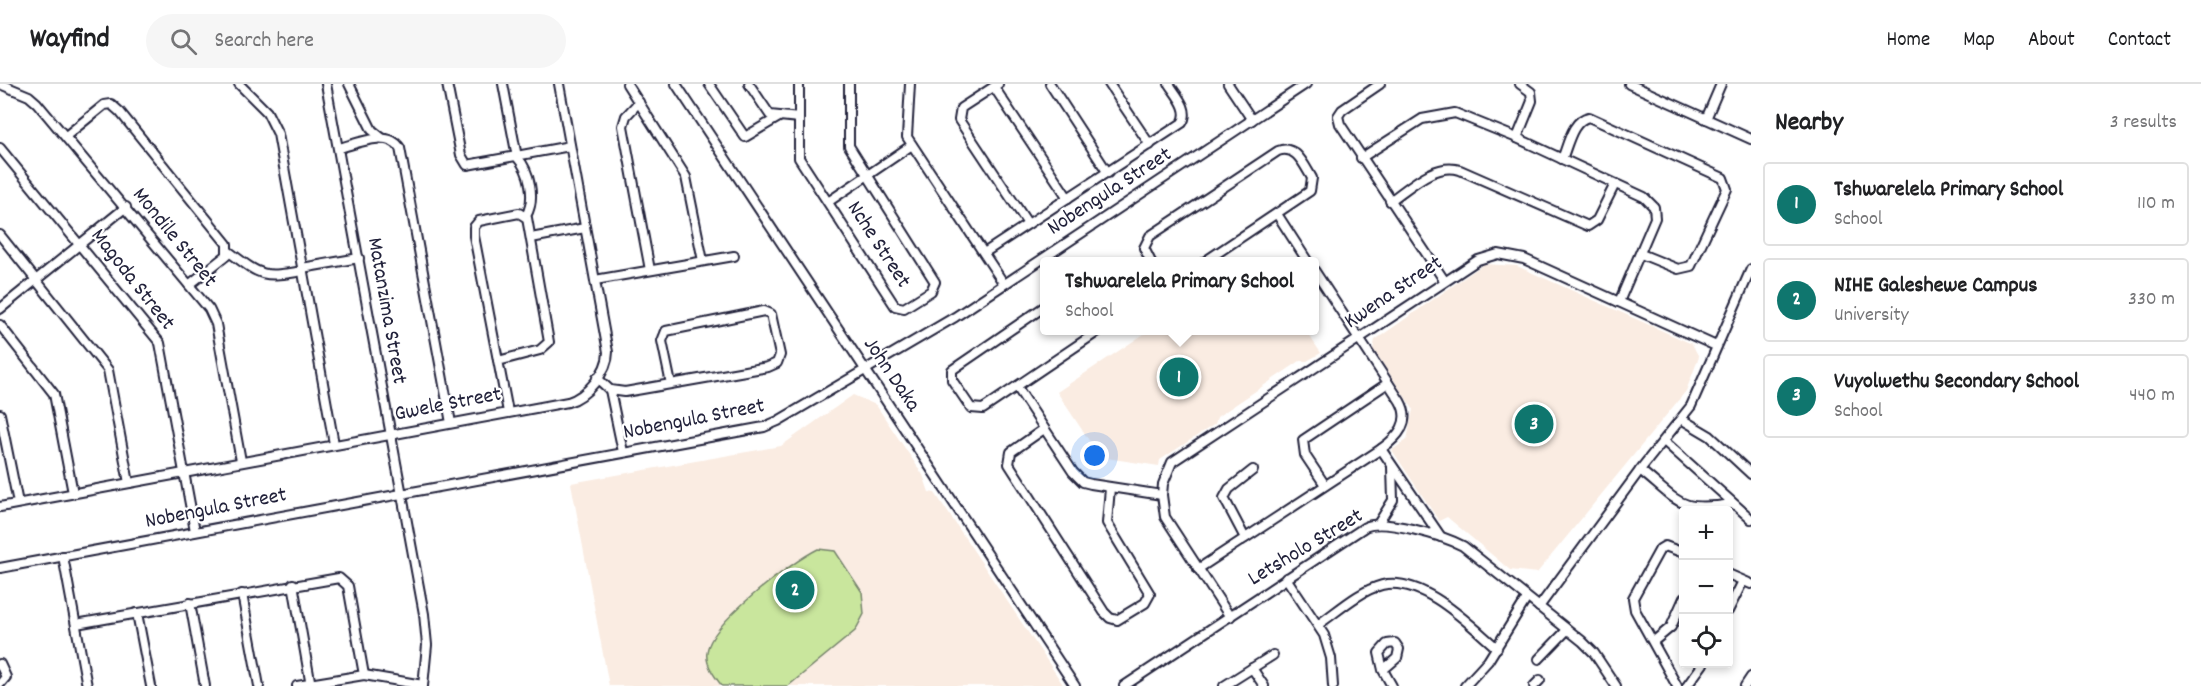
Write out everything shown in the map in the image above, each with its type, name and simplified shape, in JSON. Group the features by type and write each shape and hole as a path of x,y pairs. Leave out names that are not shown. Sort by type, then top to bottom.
{"street":[{"name":"Mondile Street","path":"0,84 34,99 209,309 216,324 241,461"},
{"path":"239,84 267,112 275,125 334,444"},
{"name":"Matanzima Street","path":"326,84 427,631 423,685"},
{"path":"349,84 372,130 382,138"},
{"path":"447,84 461,155 465,163 471,165 570,146"},
{"path":"498,361 540,350 549,342 526,216 532,202 524,166 517,157 503,84"},
{"name":"Gwele Street","path":"0,507 573,401 597,378 607,361 608,352 559,84"},
{"path":"627,84 686,177 703,261"},
{"name":"John Daka","path":"676,84 1075,686"},
{"path":"709,84 745,136 779,117"},
{"path":"749,84 768,113 779,117 799,118"},
{"name":"Nche Street","path":"799,84 799,159 895,306 909,306 931,291 934,287 934,278 847,141 849,84"},
{"path":"910,84 906,126 912,145 1004,284"},
{"path":"1050,84 1108,172"},
{"path":"1109,84 1150,145"},
{"path":"984,253 1182,123 1185,110 1169,84"},
{"path":"1241,84 1230,87 1252,120"},
{"name":"Nobengula Street","path":"1045,257 1306,84"},
{"path":"1380,84 1345,107 1338,116 1340,124 1444,280"},
{"path":"1517,138 1532,101 1531,92 1520,84"},
{"path":"1629,84 1751,139"},
{"path":"1706,119 1721,84"},
{"path":"1028,224 959,120 961,108 996,85 1068,198"},
{"path":"639,102 626,116 623,126 650,270"},
{"path":"66,136 105,105 114,107 227,244 228,251 224,258 189,285"},
{"path":"1361,158 1422,119 1436,114 1461,114 1644,196 1654,207 1655,218 1619,302"},
{"path":"1562,159 1576,124 1589,117 1723,178 1727,189 1691,266 1677,268 1641,254"},
{"path":"339,148 382,138 392,140 400,148 451,423"},
{"path":"828,202 912,145"},
{"name":"Magoda Street","path":"0,148 160,343 195,531"},
{"path":"1149,257 1144,248 1149,236 1278,151 1291,150 1312,178 1313,188 1308,194 1210,257"},
{"path":"1390,201 1440,168 1455,168 1588,226 1598,220 1615,184"},
{"path":"0,309 126,207"},
{"path":"508,412 474,227 479,221 516,213 526,216"},
{"path":"1277,214 1305,257"},
{"path":"531,238 585,228"},
{"path":"0,235 108,370 129,483"},
{"path":"228,251 252,269 266,276 358,258"},
{"name":"Kwena Street","path":"1230,617 1165,517 1162,495 1166,472 1173,462 1444,280 1479,260 1507,255 1524,259 1716,346"},
{"path":"595,280 734,256"},
{"name":"Nobengula Street","path":"0,568 764,427 778,422 955,317 1040,260"},
{"path":"1539,607 1640,470 1683,420 1703,383 1716,346 1751,269"},
{"path":"1198,569 1381,449 1398,435 1405,416 1403,406 1319,278"},
{"path":"1040,310 952,370 952,380 974,410 983,409 1094,335"},
{"path":"597,378 610,390 625,392 671,384 768,367 777,363 780,355 771,314 764,311 666,331 662,341 671,384"},
{"path":"0,325 54,394 73,493"},
{"path":"1325,485 1305,455 1303,440 1388,383"},
{"path":"1017,387 1078,478 1091,484 1110,488 1162,495"},
{"path":"610,390 623,452"},
{"path":"0,414 18,503"},
{"path":"1683,420 1710,436 1751,474"},
{"path":"1044,429 1011,452 1009,464 1104,612 1110,618 1117,620 1145,603 1150,594 1107,523 1110,488"},
{"path":"1664,441 1751,519"},
{"path":"1381,449 1441,537"},
{"path":"1378,524 1393,500 1395,488 1392,465"},
{"path":"1245,538 1224,498 1229,489 1253,470"},
{"path":"1640,470 1684,505 1701,509 1733,504"},
{"name":"Letsholo Street","path":"1124,686 1286,578 1365,528 1378,524 1441,537 1462,546 1593,653 1616,686"},
{"path":"1677,686 1635,610 1634,593 1662,547 1679,553"},
{"path":"63,556 87,686"},
{"path":"1733,576 1747,582 1733,603"},
{"path":"76,624 332,578 344,581 348,586 364,675"},
{"path":"1286,578 1319,624 1328,644 1333,686"},
{"path":"293,584 311,685"},
{"path":"1319,624 1373,589 1388,584 1401,586 1440,601 1497,648"},
{"path":"242,594 259,686"},
{"path":"1465,686 1497,648 1527,598"},
{"path":"190,603 205,686"},
{"path":"1654,641 1671,627 1679,608"},
{"path":"137,613 151,686"},
{"path":"1539,659 1567,630"},
{"path":"1224,686 1272,655"},
{"path":"0,664 6,677 0,684"},
{"path":"1252,668 1264,686"},
{"path":"1687,686 1700,668"},
{"path":"1383,670 1392,686"},
{"path":"297,686 364,675 423,685"},
{"path":"1745,686 1751,677"}],"shaded area":[{"path":"1484,264 1517,266 1692,344 1699,357 1686,391 1537,573 1510,570 1447,517 1439,521 1392,450 1407,440 1413,409 1373,349 1375,340"},
{"path":"1142,335 1309,335 1321,353 1307,361 1300,361 1217,417 1215,424 1160,460 1159,466 1100,457 1057,392"},
{"path":"853,395 876,405 923,475 929,492 935,493 1064,686 609,686 571,483 781,446"}],"green space":[{"path":"818,549 835,551 862,592 864,614 855,631 788,686 722,686 711,670 707,652 722,625 772,580"}],"place":[{"name":"Tshwarelela Primary School","path":"1179,377"},
{"name":"Vuyolwethu Secondary School","path":"1534,424"},
{"name":"NIHE Galeshewe Campus","path":"795,590"}]}
